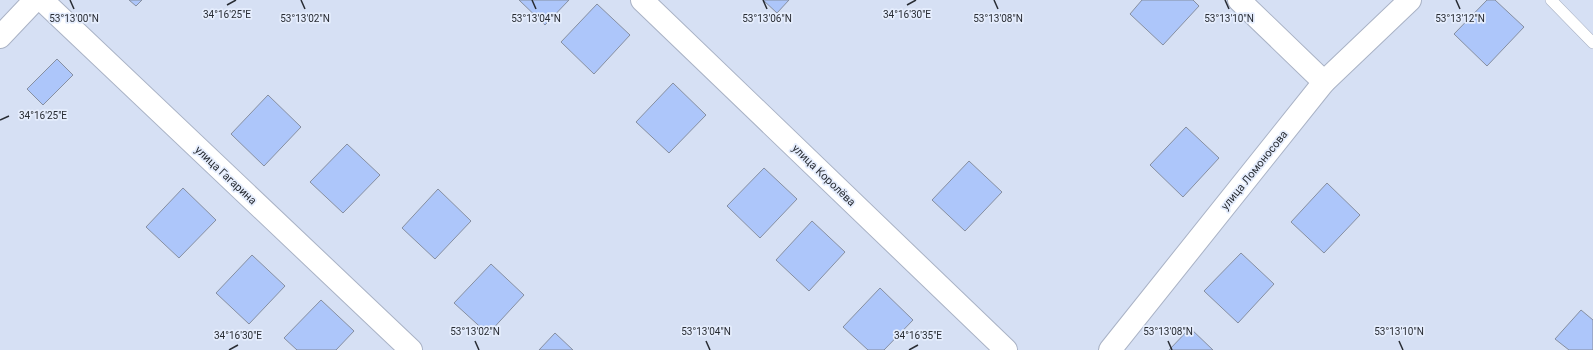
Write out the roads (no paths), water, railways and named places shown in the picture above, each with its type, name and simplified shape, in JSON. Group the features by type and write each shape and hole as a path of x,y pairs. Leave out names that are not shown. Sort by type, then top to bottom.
{"street":[{"path":"0,37 35,0"},
{"name":"улица Гагарина","path":"42,0 411,350"},
{"name":"улица Королёва","path":"642,0 1006,350"},
{"path":"1239,0 1324,82"},
{"name":"улица Ломоносова","path":"1110,350 1324,82 1410,0"}],"lane":[{"path":"1551,0 1593,43"}]}
